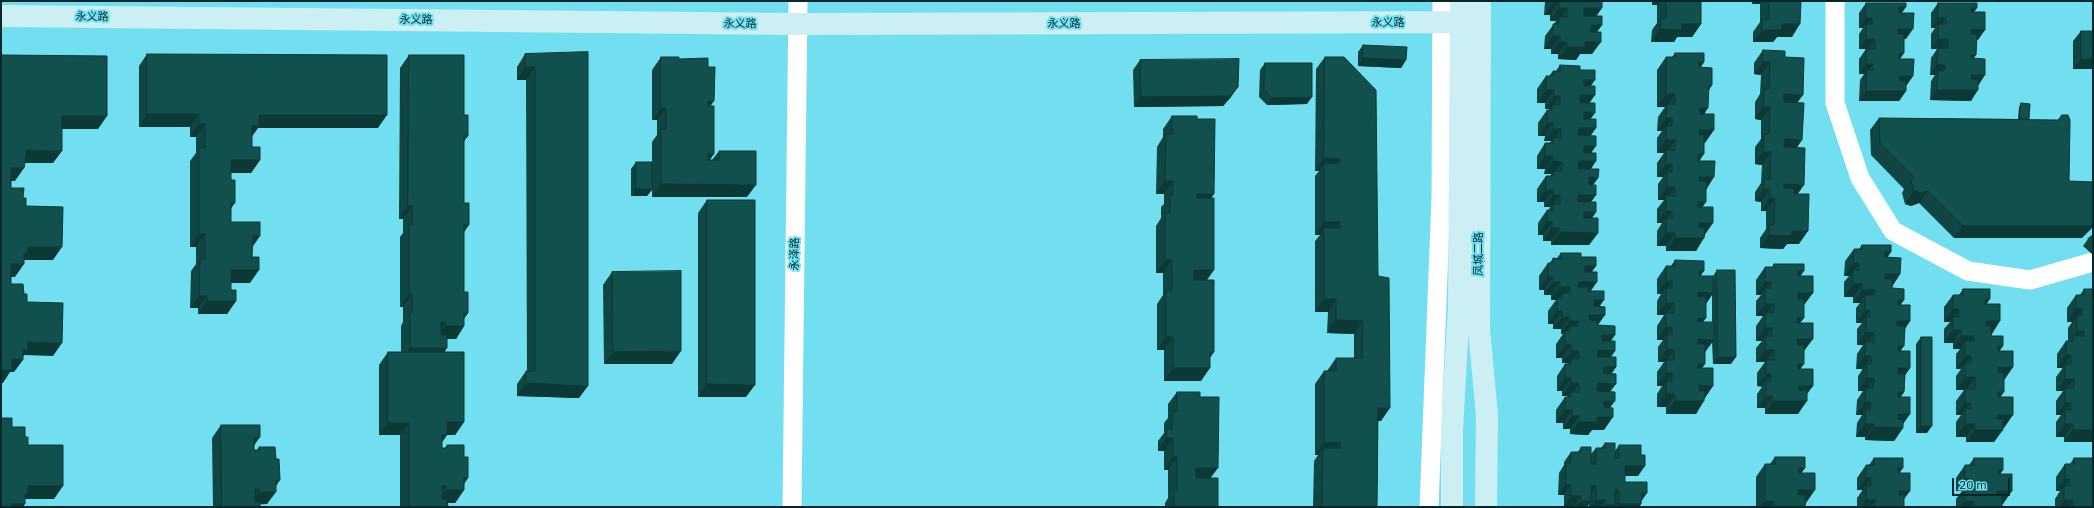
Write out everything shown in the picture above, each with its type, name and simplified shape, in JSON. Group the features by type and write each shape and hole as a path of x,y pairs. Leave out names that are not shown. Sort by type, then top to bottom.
{"street":[{"name":"永泽路","path":"792,507 798,1"},
{"path":"1429,507 1441,198 1466,17 1442,1"},
{"name":"凤城二路","path":"1461,1 1466,17 1479,330 1486,416 1486,507"},
{"path":"1836,1 1835,103 1860,178 1893,231 1968,271 2030,280 2093,262"},
{"name":"永义路","path":"1,16 798,24 1466,17"},
{"name":"凤城二路","path":"1452,507 1452,430 1459,305 1466,17"}],"building":[{"path":"1553,1 1602,1 1602,8 1584,8 1584,16 1602,16 1602,25 1591,25 1591,32 1601,32 1601,42 1585,42 1585,47 1567,47 1567,42 1560,42 1560,36 1553,36 1553,24 1559,24 1559,17 1567,17 1567,8 1559,8 1559,2"},
{"path":"1666,1 1701,1 1701,24 1682,24 1682,30 1660,29 1661,18 1666,18"},
{"path":"1769,1 1801,1 1800,24 1782,24 1782,30 1762,30 1762,19 1769,19"},
{"path":"1866,3 1906,3 1906,7 1899,7 1899,13 1914,13 1913,29 1898,29 1898,34 1904,34 1904,53 1899,53 1899,59 1914,59 1913,76 1900,76 1900,81 1906,81 1906,91 1866,91 1867,70 1873,70 1873,64 1866,64 1866,49 1875,49 1875,39 1866,39 1866,24 1872,24 1872,18 1866,18"},
{"path":"1938,3 1977,3 1977,8 1971,8 1971,12 1985,12 1985,30 1971,29 1971,34 1977,34 1976,55 1971,55 1971,58 1985,59 1985,75 1971,75 1971,79 1978,80 1978,90 1937,90 1938,71 1944,71 1945,65 1937,64 1938,48 1948,48 1948,39 1938,39 1938,24 1946,24 1946,18 1938,18"},
{"path":"2081,31 2093,31 2093,59 2081,59"},
{"path":"1363,45 1407,47 1406,60 1363,58"},
{"path":"1763,50 1785,51 1785,57 1804,58 1803,95 1784,94 1784,102 1804,103 1802,140 1785,139 1784,147 1805,148 1804,185 1784,184 1784,188 1794,189 1794,194 1809,194 1808,231 1792,231 1792,236 1769,235 1769,225 1774,225 1775,199 1770,198 1770,189 1764,189 1764,179 1770,179 1771,152 1763,152 1764,134 1769,134 1770,107 1763,107 1764,89 1769,89 1770,62 1763,62"},
{"path":"588,52 588,386 526,383 526,371 535,371 535,67 525,67 525,54"},
{"path":"1675,53 1704,53 1704,62 1699,62 1699,67 1712,68 1712,85 1709,85 1708,108 1700,108 1700,114 1714,114 1714,130 1699,130 1699,135 1704,135 1704,154 1698,154 1698,161 1715,161 1714,177 1699,177 1699,181 1706,181 1706,202 1698,202 1698,207 1713,207 1713,223 1699,223 1699,228 1705,228 1704,238 1675,238 1675,233 1666,233 1666,218 1672,219 1672,211 1666,211 1666,196 1675,196 1675,187 1667,187 1667,172 1672,172 1672,164 1666,164 1666,150 1675,150 1675,140 1666,140 1666,126 1672,126 1672,118 1666,118 1667,104 1675,104 1675,94 1666,94 1666,57 1675,57"},
{"path":"147,54 387,55 387,115 259,115 259,126 252,126 252,147 260,147 260,160 231,160 231,180 235,180 235,203 231,203 231,222 260,222 260,236 253,236 252,257 259,257 259,270 231,270 231,290 236,290 236,301 207,301 207,296 199,296 200,259 205,259 205,234 199,234 199,148 205,148 205,124 199,124 199,114 147,114"},
{"path":"1,55 107,56 107,116 62,116 62,151 27,150 24,168 11,168 11,188 24,188 23,198 26,198 26,206 63,207 62,247 28,247 27,254 24,254 24,264 11,264 11,284 23,284 24,294 27,294 27,302 63,303 62,343 28,342 28,350 23,350 23,360 12,359 12,370 1,370"},
{"path":"409,55 464,55 464,115 468,115 468,136 464,136 464,203 469,203 469,225 464,225 464,292 468,292 468,313 464,313 464,326 445,326 445,322 441,322 441,335 447,335 447,348 410,348 410,313 412,313 412,294 409,294 409,225 412,225 412,206 408,206"},
{"path":"661,57 679,57 679,59 708,58 708,67 715,67 714,101 708,101 708,106 714,106 714,154 708,154 708,160 719,160 719,151 756,151 756,185 661,184 661,129 666,129 666,108 661,108"},
{"path":"1325,57 1344,57 1376,90 1378,276 1389,278 1390,408 1378,408 1377,507 1322,507 1323,448 1340,448 1340,443 1324,442 1324,371 1336,371 1336,358 1362,358 1363,321 1336,320 1336,299 1324,299 1324,228 1340,228 1340,222 1324,222 1324,164 1340,163 1340,159 1324,158"},
{"path":"1239,59 1238,87 1230,96 1141,97 1140,60"},
{"path":"1265,63 1312,63 1312,97 1272,98 1264,90"},
{"path":"1560,65 1580,66 1580,70 1595,70 1595,80 1584,80 1584,86 1595,86 1595,95 1580,95 1580,103 1595,103 1595,113 1584,112 1584,119 1596,119 1596,128 1579,128 1578,135 1596,136 1596,146 1584,146 1584,153 1596,153 1596,161 1579,161 1578,169 1599,169 1598,178 1589,177 1589,185 1596,185 1596,195 1578,195 1578,202 1596,202 1596,212 1584,212 1584,218 1598,218 1598,233 1560,232 1560,228 1552,228 1552,222 1547,222 1547,210 1553,210 1553,204 1560,204 1560,195 1553,195 1553,190 1546,190 1546,176 1553,176 1553,171 1562,171 1562,162 1553,161 1553,156 1545,156 1545,143 1553,143 1553,138 1561,138 1561,129 1553,129 1553,123 1547,123 1547,110 1552,110 1552,105 1560,105 1560,96 1554,96 1554,90 1546,90 1546,76 1553,76 1553,71 1560,71"},
{"path":"2021,103 2030,104 2029,119 2020,119"},
{"path":"2062,115 2068,115 2070,120 2069,181 2093,182 2093,223 2090,226 1963,226 1928,191 1920,193 1914,191 1911,181 1913,176 1880,143 1879,118 2058,120"},
{"path":"1172,116 1197,116 1197,119 1215,119 1214,194 1197,194 1197,198 1214,198 1214,270 1194,270 1194,280 1214,280 1214,352 1210,352 1210,368 1173,368 1173,337 1166,337 1166,291 1172,291 1172,260 1165,260 1165,213 1170,213 1170,195 1173,195 1173,181 1165,181 1166,134 1172,134"},
{"path":"636,162 652,162 652,189 636,189"},
{"path":"707,200 755,200 755,385 707,384"},
{"path":"2093,235 2093,244 2088,239"},
{"path":"1862,245 1891,245 1891,252 1885,252 1885,257 1901,258 1900,274 1885,274 1885,279 1892,279 1892,288 1904,289 1904,300 1898,300 1898,305 1910,305 1910,321 1897,321 1897,326 1905,326 1904,346 1898,346 1898,351 1910,351 1910,368 1898,368 1898,374 1905,374 1904,392 1898,392 1898,397 1910,397 1910,414 1898,414 1898,419 1903,420 1903,428 1874,427 1874,424 1865,424 1866,410 1870,410 1871,402 1865,402 1866,388 1873,388 1874,378 1867,378 1867,364 1871,364 1871,356 1865,356 1866,341 1874,342 1874,333 1866,332 1866,317 1870,317 1870,310 1865,310 1865,295 1875,295 1875,290 1862,290 1862,284 1853,284 1853,270 1859,270 1859,263 1853,263 1854,249 1862,249"},
{"path":"1561,253 1581,253 1581,257 1596,257 1596,266 1585,266 1585,272 1597,272 1597,282 1579,282 1578,287 1589,287 1588,291 1604,291 1604,300 1594,300 1594,306 1605,307 1605,315 1589,315 1589,320 1597,321 1597,325 1615,326 1615,335 1602,335 1602,341 1615,341 1615,351 1598,350 1597,357 1616,357 1616,367 1604,367 1603,373 1616,374 1616,384 1598,383 1597,391 1615,392 1615,401 1604,401 1604,407 1613,408 1613,417 1597,417 1597,422 1579,422 1579,416 1572,416 1572,410 1565,410 1565,397 1571,397 1571,392 1579,392 1579,383 1571,383 1571,378 1565,378 1565,364 1571,364 1571,359 1579,359 1579,351 1571,351 1571,345 1565,345 1565,331 1570,331 1570,326 1578,326 1578,321 1570,321 1570,317 1562,317 1562,311 1557,311 1557,298 1562,298 1562,293 1570,293 1570,287 1560,287 1560,282 1553,282 1553,277 1548,277 1548,263 1553,263 1553,258 1561,259"},
{"path":"1675,260 1704,261 1704,271 1699,271 1699,276 1713,276 1713,293 1698,292 1698,297 1706,297 1706,318 1698,318 1698,322 1714,322 1714,340 1698,339 1698,344 1705,344 1705,364 1698,364 1698,368 1713,368 1713,386 1699,385 1699,391 1705,391 1704,401 1675,401 1675,394 1666,394 1666,381 1672,381 1672,373 1666,373 1666,360 1674,360 1674,350 1667,349 1667,335 1672,335 1672,327 1666,327 1666,313 1674,313 1674,303 1666,303 1666,288 1672,288 1672,281 1666,281 1666,266 1675,266"},
{"path":"1774,264 1804,264 1804,271 1798,271 1798,276 1813,276 1813,293 1798,293 1798,299 1804,299 1804,318 1797,318 1797,323 1813,323 1813,339 1797,339 1797,345 1804,345 1804,364 1798,364 1798,369 1813,369 1813,386 1799,386 1799,390 1807,390 1807,401 1773,401 1773,396 1766,396 1766,381 1771,381 1771,374 1766,374 1766,360 1774,360 1774,350 1765,350 1765,336 1772,336 1772,328 1765,328 1765,313 1774,313 1774,304 1765,304 1765,288 1771,288 1771,282 1765,282 1765,267 1774,267"},
{"path":"1717,270 1735,270 1736,357 1718,357"},
{"path":"681,271 681,351 613,352 612,272"},
{"path":"1963,289 1990,289 1990,299 1985,299 1985,304 2000,304 2000,321 1986,321 1986,326 1991,326 1991,336 2003,336 2003,346 1998,346 1998,351 2013,351 2013,367 1998,368 1998,373 2004,373 2004,392 1998,392 1998,397 2013,397 2013,415 1997,415 1997,419 2003,419 2003,430 1975,430 1975,424 1965,424 1965,409 1971,409 1971,403 1965,403 1965,389 1975,389 1975,377 1965,377 1965,363 1971,363 1971,356 1965,356 1965,341 1974,341 1974,336 1961,336 1961,330 1953,330 1953,317 1959,317 1959,309 1953,309 1953,295 1963,295"},
{"path":"2084,289 2093,289 2093,430 2073,430 2073,424 2065,424 2065,410 2071,410 2071,403 2065,403 2065,388 2074,388 2074,379 2065,379 2065,364 2071,364 2071,355 2066,355 2066,341 2073,341 2073,336 2084,336 2084,331 2077,331 2077,316 2082,316 2082,309 2076,309 2076,295 2084,295"},
{"path":"1921,337 1932,337 1932,426 1921,426"},
{"path":"388,352 464,352 464,422 447,422 447,435 442,435 442,448 447,448 447,445 464,445 464,457 468,457 468,478 464,478 464,490 446,490 446,486 442,486 442,499 447,499 448,507 409,507 409,423 388,423"},
{"path":"1177,392 1200,392 1200,397 1219,397 1218,468 1196,468 1196,478 1218,478 1218,507 1174,507 1174,490 1177,490 1177,457 1173,457 1173,438 1166,438 1167,429 1172,429 1173,411 1177,411"},
{"path":"1,418 12,418 12,427 25,427 25,437 28,437 28,445 63,445 63,486 28,486 28,494 25,494 25,504 11,504 11,507 1,507"},
{"path":"221,425 260,425 260,437 254,438 254,450 259,450 259,447 275,447 276,459 279,459 280,480 276,480 276,492 259,492 259,489 255,489 255,502 260,502 260,507 222,507"},
{"path":"1605,443 1615,443 1615,458 1619,458 1619,445 1641,445 1641,455 1645,455 1645,466 1625,466 1625,482 1647,482 1647,493 1642,493 1641,504 1619,504 1619,490 1615,490 1615,505 1605,505 1605,500 1596,500 1596,486 1591,486 1591,501 1581,501 1581,496 1571,496 1571,485 1566,485 1566,463 1571,463 1571,452 1581,452 1581,447 1591,447 1591,464 1596,464 1596,448 1605,448"},
{"path":"1775,457 1805,457 1805,468 1799,468 1799,473 1815,473 1815,490 1798,490 1798,495 1805,495 1805,507 1774,507 1774,501 1765,501 1765,464 1775,464"},
{"path":"1874,458 1903,458 1903,468 1898,468 1898,473 1910,473 1910,491 1899,491 1899,495 1904,495 1904,507 1875,507 1875,500 1866,500 1866,486 1871,486 1871,478 1866,478 1866,465 1874,465"},
{"path":"1974,458 2003,458 2003,470 1998,470 1998,474 2012,474 2012,491 1997,491 1997,495 2002,495 2002,507 1974,507 1974,501 1965,501 1965,487 1970,487 1970,479 1965,479 1965,465 1974,465"},
{"path":"2074,458 2093,458 2093,507 2073,507 2073,500 2064,500 2064,486 2070,486 2070,479 2065,479 2065,464 2074,464"}]}
